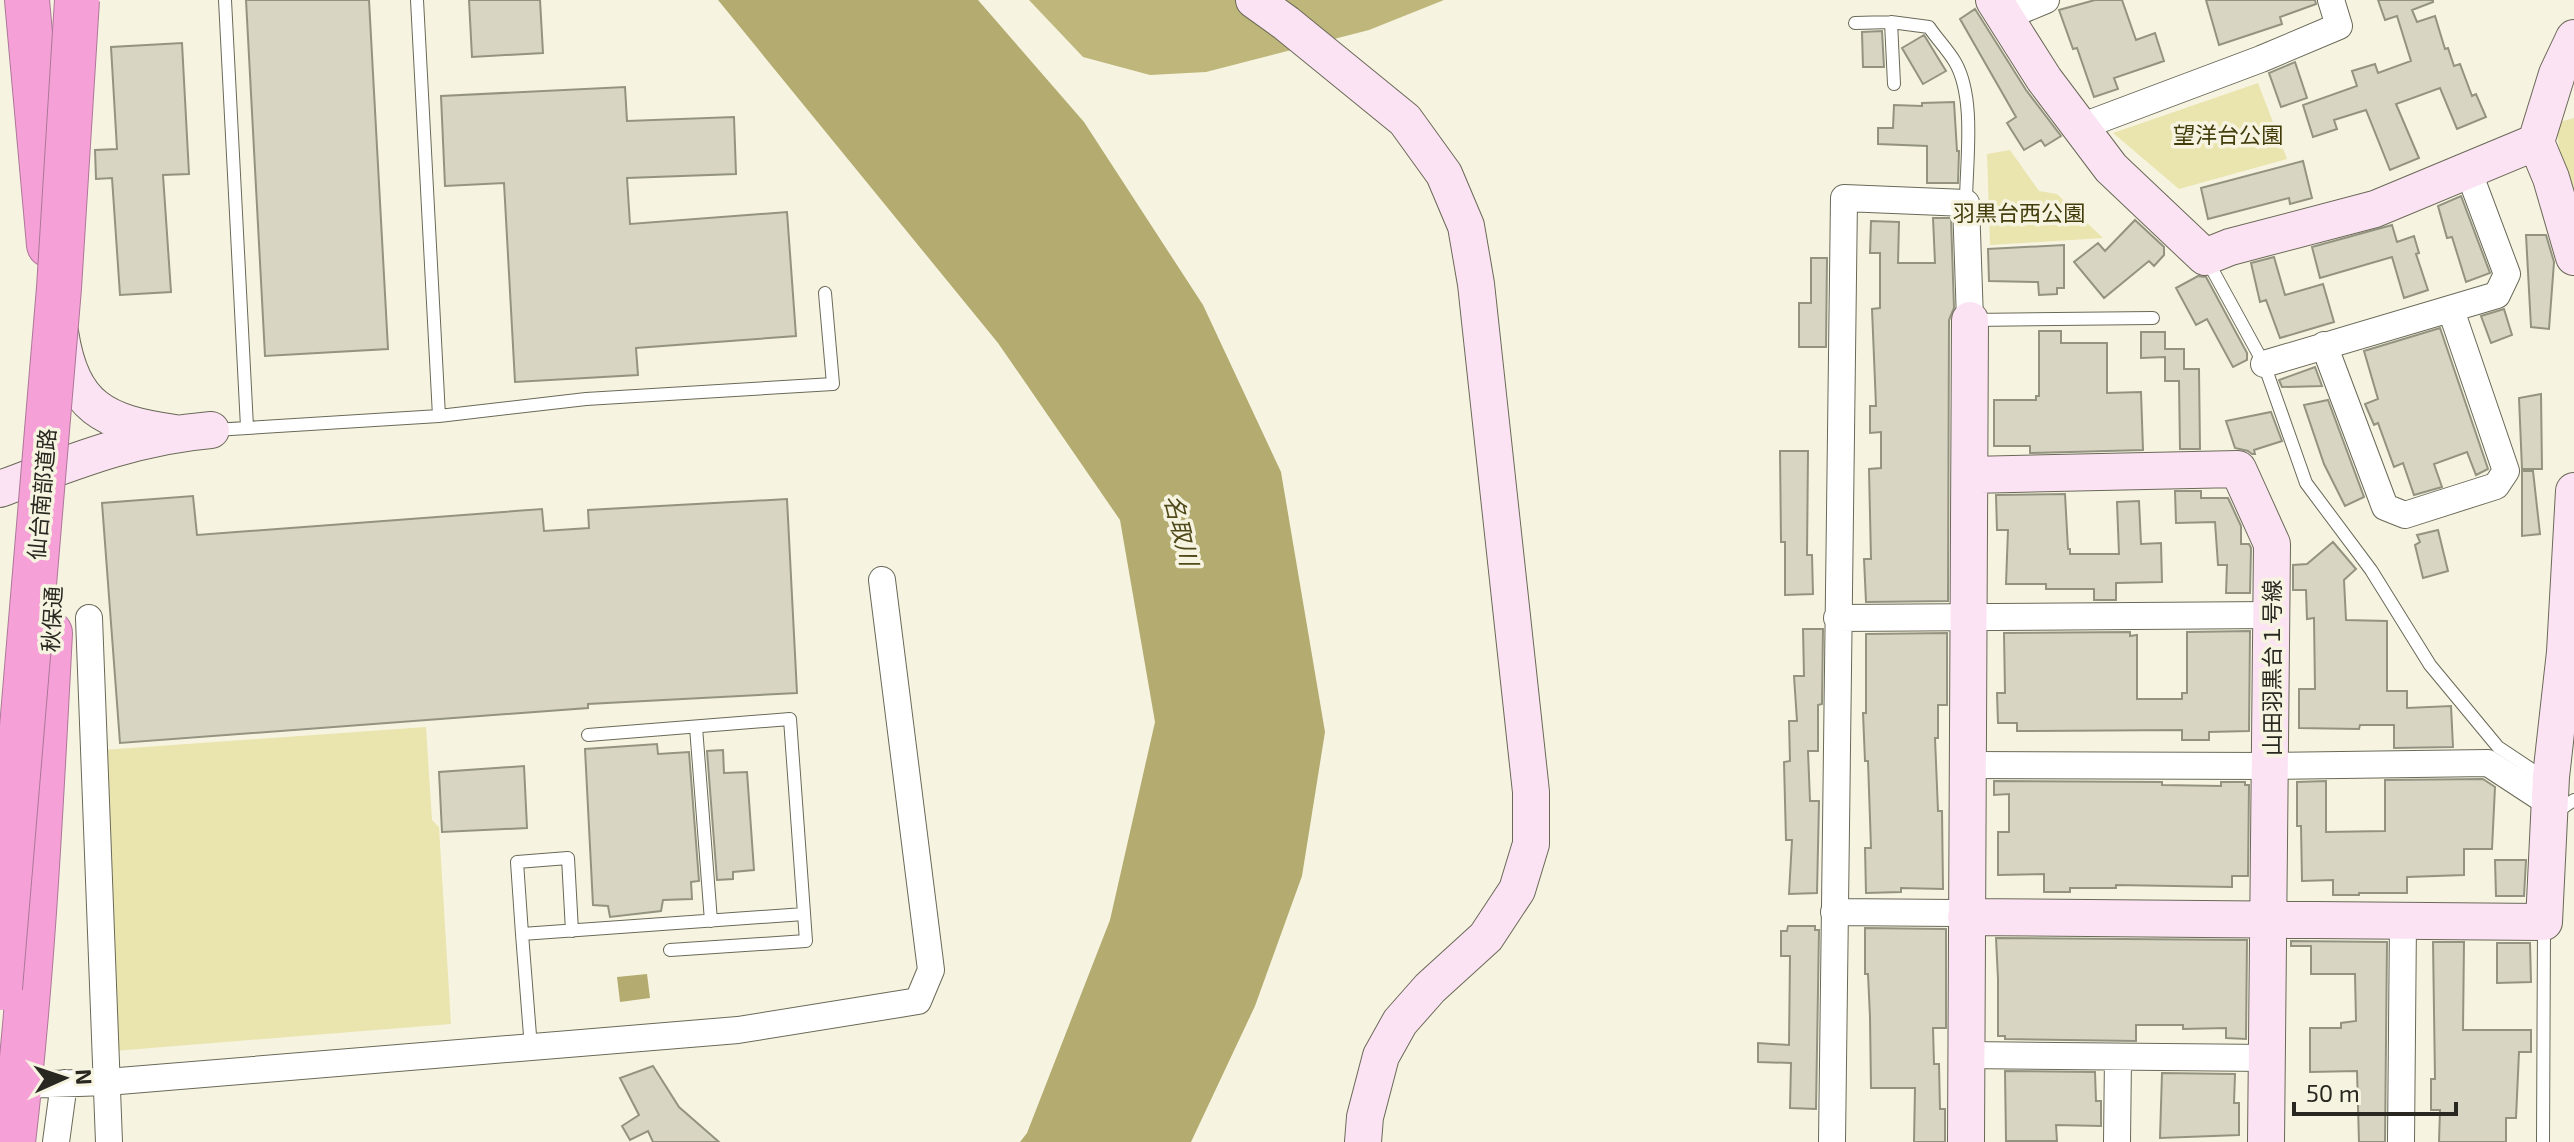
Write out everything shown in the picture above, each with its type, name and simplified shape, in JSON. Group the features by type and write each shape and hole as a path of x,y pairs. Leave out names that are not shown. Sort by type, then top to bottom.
{"highway":[{"name":"秋保通","path":"13,1142 10,1085 43,778 57,467 51,271 27,0"},
{"name":"仙台南部道路","path":"0,988 59,288 77,0"}],"street":[{"path":"1254,0 1405,120 1444,174 1466,226 1476,284 1531,792 1531,844 1517,890 1486,937 1430,988 1400,1022 1381,1056 1365,1117 1363,1142"},
{"path":"2046,0 2000,8 2044,79 2111,168 2205,257 2230,247 2375,209 2536,142"},
{"path":"2080,127 2261,59 2339,26 2331,0"},
{"path":"2574,38 2557,74 2536,142 2551,178 2574,257"},
{"path":"2264,364 2497,295 2507,274 2468,170"},
{"path":"1832,1142 1844,198 1966,203 1970,320 1966,1142"},
{"path":"51,271 62,345 70,372 81,393 96,409 113,418 139,428 175,433"},
{"path":"2324,345 2385,507 2405,515 2496,486 2506,471 2451,310"},
{"path":"0,489 121,445 175,433 211,430"},
{"name":"山田羽黒台１号線","path":"1970,475 2238,469 2272,544 2266,1142"},
{"path":"1834,912 1954,913 1966,917 2544,922 2556,799 2574,491"},
{"path":"10,1085 107,1082 738,1030 918,1001 931,970 882,580"},
{"path":"1837,618 2271,615"},
{"path":"89,618 109,1142"},
{"path":"1968,765 2488,763 2556,799"},
{"path":"2401,1142 2403,920"},
{"path":"1966,1055 2268,1058"},
{"path":"2117,1142 2118,1057"},
{"path":"56,1142 64,1083"}],"lane":[{"path":"225,0 247,427"},
{"path":"417,0 439,416"},
{"path":"1891,22 1894,84"},
{"path":"1855,23 1891,22 1929,27 1955,63 1963,81 1967,109 1966,203"},
{"path":"2205,257 2264,364 2306,483 2371,570 2430,665 2498,747 2537,773 2556,799"},
{"path":"211,430 439,416 586,399 833,384 825,293"},
{"path":"1970,320 2153,318"},
{"path":"588,735 790,719 806,941 670,950"},
{"path":"696,727 711,921"},
{"path":"531,1048 517,862 568,858 572,931"},
{"path":"522,934 804,914"},
{"path":"2543,1142 2544,922"}],"green space":[{"name":"望洋台公園","path":"2258,83 2287,159 2179,189 2113,133"},
{"path":"2574,118 2574,204 2561,162 2556,123"},
{"name":"羽黒台西公園","path":"2010,150 2039,191 2057,194 2103,238 1990,245 1987,154"},
{"path":"426,727 432,820 439,827 451,1024 114,1051 103,750"}],"shaded area":[{"path":"1029,0 1444,0 1369,30 1206,72 1150,75 1083,57"}],"water":[{"name":"名取川","path":"718,0 978,0 1084,122 1203,305 1281,472 1325,732 1302,876 1255,1006 1191,1142 1020,1142 1027,1133 1110,920 1155,722 1120,520 998,343"},
{"path":"647,974 650,998 620,1002 617,977"}],"building":[{"path":"246,0 369,0 388,349 265,356"},
{"path":"469,0 540,0 543,53 472,57"},
{"path":"2095,0 2122,0 2136,40 2155,33 2164,61 2114,78 2118,89 2094,97 2077,48 2073,49 2059,10"},
{"path":"2206,0 2315,0 2316,4 2280,17 2282,24 2219,45"},
{"path":"2378,0 2433,0 2412,10 2417,22 2435,16 2445,49 2448,48 2454,66 2460,64 2472,96 2476,94 2486,117 2457,129 2440,88 2396,104 2419,158 2390,170 2366,110 2334,120 2337,129 2313,137 2303,105 2357,86 2352,71 2375,64 2378,73 2411,61 2397,16 2385,20"},
{"path":"1975,9 2026,90 2061,136 2045,146 2041,140 2024,150 2007,123 2016,117 1960,19"},
{"path":"1882,31 1884,67 1863,67 1862,32"},
{"path":"1924,35 1946,71 1923,84 1902,48"},
{"path":"182,43 189,174 163,175 171,292 120,295 112,178 96,179 95,150 117,149 111,47"},
{"path":"2295,62 2307,98 2281,107 2269,73"},
{"path":"625,87 627,121 734,117 736,174 627,178 630,224 787,212 796,336 636,348 638,375 515,382 504,183 445,186 441,96"},
{"path":"1954,102 1959,151 1958,183 1927,183 1927,146 1878,144 1878,128 1893,128 1894,105"},
{"path":"2303,161 2312,198 2290,204 2289,198 2208,219 2201,188"},
{"path":"2461,196 2490,273 2466,282 2452,237 2447,238 2438,206"},
{"path":"1933,218 1951,218 1954,308 1949,320 1948,601 1866,602 1864,559 1871,559 1869,469 1881,468 1881,432 1870,433 1870,406 1876,406 1872,309 1880,308 1880,253 1870,253 1871,221 1899,222 1898,263 1935,263"},
{"path":"2135,220 2164,247 2164,255 2154,266 2149,261 2104,298 2074,262 2098,243 2105,251"},
{"path":"2392,225 2397,242 2414,236 2419,253 2416,254 2428,290 2404,298 2392,257 2320,278 2312,247"},
{"path":"2526,235 2546,235 2554,262 2549,329 2531,327"},
{"path":"2064,245 2064,288 2057,288 2057,294 2039,295 2038,282 1989,281 1988,249"},
{"path":"2274,257 2285,295 2323,284 2334,322 2280,338 2266,300 2260,302 2251,263"},
{"path":"1811,258 1827,258 1826,347 1799,347 1799,303 1811,303"},
{"path":"2198,276 2206,277 2247,353 2247,360 2233,367 2207,319 2196,325 2176,288"},
{"path":"2504,309 2512,335 2491,343 2481,316"},
{"path":"2440,328 2488,469 2476,475 2467,452 2434,464 2442,487 2414,495 2403,463 2394,467 2378,423 2374,425 2365,404 2378,399 2364,351"},
{"path":"2039,331 2061,331 2061,343 2107,343 2107,393 2141,392 2143,450 2030,453 2030,446 1994,446 1994,400 2036,400 2039,396"},
{"path":"2141,332 2165,332 2165,349 2184,349 2184,369 2199,369 2200,449 2180,449 2179,381 2165,381 2165,357 2141,358"},
{"path":"2315,367 2322,386 2282,387 2279,380"},
{"path":"2541,394 2542,469 2522,469 2519,398"},
{"path":"2328,400 2364,497 2345,506 2324,464 2304,405"},
{"path":"2271,412 2282,441 2254,450 2255,454 2235,448 2226,421"},
{"path":"1780,451 1808,451 1807,555 1812,555 1813,594 1785,595"},
{"path":"2522,471 2533,471 2540,534 2522,536"},
{"path":"2175,491 2201,491 2201,498 2228,498 2241,526 2241,544 2249,544 2251,548 2250,593 2226,593 2227,565 2218,565 2215,522 2176,523"},
{"path":"2065,494 2070,554 2119,554 2117,502 2139,501 2141,544 2161,543 2162,582 2116,583 2116,600 2094,600 2094,589 2046,589 2046,584 2006,584 2008,530 1997,530 1996,495"},
{"path":"193,496 197,535 542,509 544,531 589,528 588,510 787,499 797,693 588,704 588,708 120,743 102,503"},
{"path":"2438,530 2448,571 2423,578 2415,545 2420,542 2417,535"},
{"path":"2333,542 2356,569 2344,580 2346,620 2387,621 2387,691 2407,691 2407,708 2451,706 2453,747 2394,748 2394,725 2360,725 2359,729 2299,728 2299,689 2315,689 2314,618 2307,619 2306,590 2293,590 2293,565 2307,564"},
{"path":"1803,629 1823,629 1818,751 1808,751 1810,801 1819,801 1817,893 1789,894 1792,840 1786,840 1784,762 1790,761 1789,721 1797,721 1794,676 1804,676"},
{"path":"2250,631 2249,731 2209,732 2209,740 2182,740 2182,730 2017,731 2017,723 1998,723 1997,693 2005,693 2004,633 2130,632 2130,636 2137,635 2137,699 2182,699 2182,693 2187,693 2187,632"},
{"path":"1947,633 1947,705 1938,705 1938,738 1935,738 1938,811 1942,811 1943,889 1901,888 1901,892 1866,893 1865,848 1871,848 1863,713 1866,713 1866,634"},
{"path":"657,744 658,754 689,752 699,881 691,882 692,899 663,900 661,911 610,917 608,906 593,905 585,749"},
{"path":"723,750 724,773 747,772 754,870 733,872 733,879 717,880 707,751"},
{"path":"524,766 527,828 442,832 439,772"},
{"path":"2483,779 2495,787 2492,849 2464,849 2464,875 2407,877 2407,893 2359,895 2333,895 2333,880 2302,881 2297,782 2326,781 2326,832 2385,831 2385,780"},
{"path":"1994,781 2162,782 2162,785 2221,786 2221,782 2245,782 2249,785 2248,876 2232,876 2232,887 2116,885 2116,888 2070,888 2070,892 2044,892 2044,874 1998,875 1998,832 2009,832 2009,794 1994,795"},
{"path":"2495,860 2526,860 2524,896 2496,896"},
{"path":"1788,926 1815,926 1815,930 1819,930 1816,1109 1790,1108 1791,1063 1758,1062 1758,1043 1789,1045 1790,956 1781,956 1781,931 1787,931"},
{"path":"1865,928 1946,929 1946,1028 1933,1028 1934,1064 1939,1064 1940,1109 1945,1109 1945,1142 1914,1142 1915,1088 1871,1088"},
{"path":"1996,938 2247,940 2246,1039 2226,1038 2226,1028 2183,1029 2183,1025 2136,1025 2136,1041 2005,1039 2005,1036 1998,1036"},
{"path":"2291,941 2387,942 2385,1142 2359,1142 2357,1071 2310,1072 2310,1028 2341,1028 2341,1023 2356,1021 2355,974 2311,974 2311,946 2291,946"},
{"path":"2433,942 2464,942 2463,1030 2531,1030 2531,1052 2519,1052 2516,1118 2506,1118 2506,1142 2439,1142 2440,1110 2431,1110 2431,1079 2435,1079"},
{"path":"2497,943 2530,943 2531,982 2497,983"},
{"path":"653,1066 679,1107 719,1142 653,1142 648,1131 630,1140 622,1126 639,1115 620,1078"},
{"path":"2005,1071 2095,1072 2096,1101 2101,1101 2101,1126 2056,1125 2057,1141 2006,1141"},
{"path":"2162,1073 2235,1074 2234,1103 2239,1103 2239,1135 2160,1138"}]}
